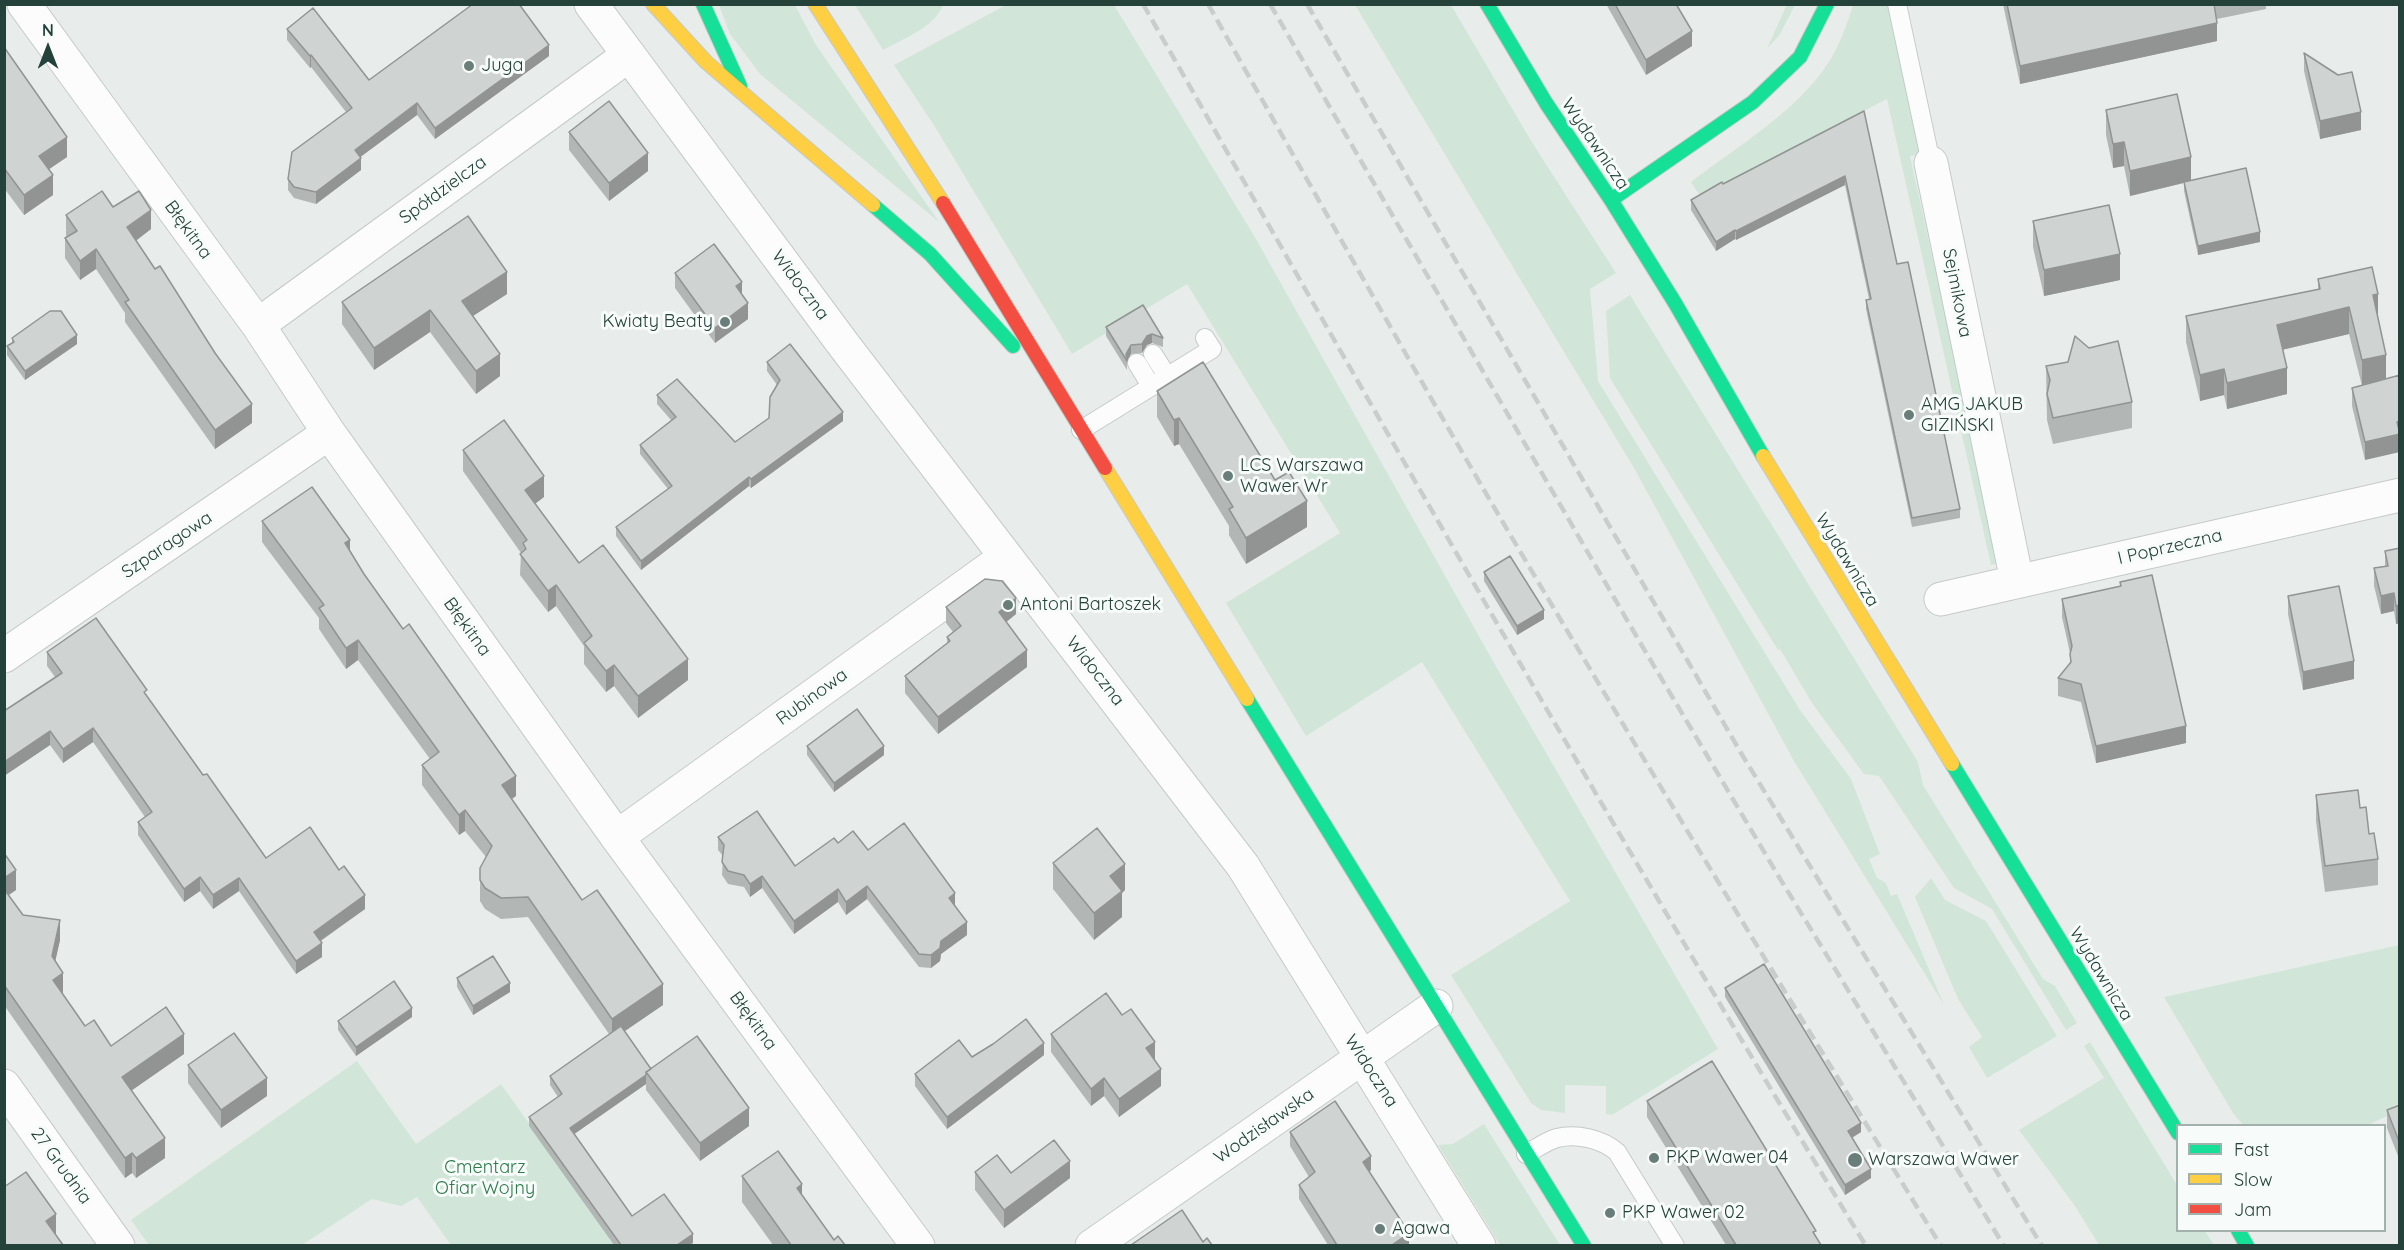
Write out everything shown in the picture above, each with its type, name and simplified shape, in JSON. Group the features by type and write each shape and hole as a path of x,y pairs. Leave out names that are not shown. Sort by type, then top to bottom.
{"main road":[{"path":"653,4 706,62 930,254 1068,408"},
{"path":"703,4 743,93"},
{"path":"815,4 958,226 1584,1245"},
{"name":"Wydawnicza","path":"1487,4 1545,103 1611,200 1675,303 1810,533 2176,1130"},
{"path":"1611,200 1753,102 1800,57 1827,4"},
{"path":"2239,1232 2247,1245"}],"street":[{"name":"Błękitna","path":"24,4 258,325 329,433 617,837 918,1245"},
{"name":"Widoczna","path":"591,4 843,344 1135,722 1243,866 1479,1245"},
{"name":"Spółdzielcza","path":"258,325 628,55"},
{"name":"Sejmikowa","path":"1931,163 2017,581"},
{"name":"Szparagowa","path":"4,656 329,433"},
{"name":"I Poprzeczna","path":"1941,599 2400,495"},
{"name":"Rubinowa","path":"617,837 1006,557"},
{"name":"Wodzisławska","path":"1092,1245 1436,1006"},
{"name":"27 Grudnia","path":"4,1086 118,1245"}],"lane":[{"name":"Sejmikowa","path":"1897,4 1931,163"},
{"path":"1082,430 1212,349 1205,338"},
{"path":"1153,354 1167,376"},
{"path":"1137,363 1151,386"},
{"path":"1526,1154 1556,1138 1574,1136 1608,1144 1617,1152 1675,1245"}],"green space":[{"path":"1787,4 1795,5 1780,34 1767,49"},
{"path":"719,5 795,5 816,45 939,222 760,74 730,34"},
{"path":"855,5 943,5 939,13 926,26 883,50"},
{"path":"1006,5 1114,5 1256,239 1494,663 1718,1049 1612,1115 1606,1114 1606,1086 1565,1085 1565,1113 1541,1110 1531,1103 1451,975 1570,901 1422,662 1306,736 1226,603 1340,533 1187,284 1072,354 935,127 894,65"},
{"path":"1355,5 1451,5 1533,144 1616,273 1590,289 1598,381 1800,710 1851,779 1880,854 1869,859 1877,878 1886,883 1891,896 1897,894 1944,1005 1794,761 1634,468"},
{"path":"1853,5 1892,5 1922,154 1910,156 2000,563 1991,565 1887,99 1700,196 1691,182 1761,131 1809,88 1832,56"},
{"path":"1630,295 1918,762 1923,785 2043,979 2055,986 2077,1023 2066,1030 1992,909 1954,888 1879,776 1864,774 1812,703 1610,378 1606,311"},
{"path":"1931,878 1945,900 1986,921 2057,1036 1987,1078 1969,1047 1982,1037 1958,999 1915,897"},
{"path":"2399,945 2399,1110 2370,1124 2242,1124 2233,1113 2164,997"},
{"path":"2090,1042 2176,1183 2176,1232 2206,1232 2214,1245 2099,1245 2075,1206 2019,1130 2104,1078 2084,1046"},
{"name":"Cmentarz Ofiar Wojny","path":"357,1061 416,1144 501,1084 615,1245 451,1245 417,1197 401,1206 372,1199 302,1245 149,1245 131,1220"},
{"path":"1484,1124 1560,1245 1500,1245 1438,1145 1453,1144"}],"building":[{"path":"473,4 519,4 549,45 435,128 417,103 355,150 361,158 316,192 294,187 288,179 292,152 352,108 311,55 287,29 313,8 369,80"},
{"path":"1615,4 1676,4 1692,31 1646,60"},
{"path":"2007,4 2214,4 2217,23 2020,66"},
{"path":"4,47 67,137 39,156 53,175 24,195 4,168"},
{"path":"2304,53 2338,75 2352,72 2361,112 2320,121"},
{"path":"2177,94 2191,157 2130,171 2124,142 2113,144 2106,110"},
{"path":"609,101 648,153 609,183 569,132"},
{"path":"1864,111 1897,264 1908,262 1960,509 1912,518 1866,300 1871,299 1845,176 1735,230 1716,242 1691,200 1722,182 1723,184"},
{"path":"2246,168 2260,232 2198,246 2184,182"},
{"path":"102,191 113,207 139,191 151,210 127,227 155,269 160,266 215,353 252,404 215,430 125,302 129,300 96,249 80,261 65,238 77,231 66,215"},
{"path":"2109,205 2120,254 2044,270 2033,221"},
{"path":"468,216 507,272 462,301 500,354 476,371 430,310 374,348 342,302"},
{"path":"714,244 742,282 736,286 748,303 715,328 675,273"},
{"path":"2372,267 2378,294 2373,295 2386,355 2362,360 2349,307 2277,325 2287,368 2227,383 2224,369 2200,375 2186,316 2320,289 2318,279"},
{"path":"1143,305 1163,338 1152,334 1147,336 1142,344 1131,345 1126,354 1127,361 1106,327"},
{"path":"50,311 61,311 77,335 25,371 7,346 14,342 12,338"},
{"path":"2075,336 2089,348 2118,341 2132,402 2053,418 2047,394 2050,380 2046,366 2068,362"},
{"path":"790,344 843,412 751,479 749,477 641,561 616,527 672,486 640,445 676,417 657,395 677,379 735,442 769,418 770,397 780,380 767,362"},
{"name":"LCS Warszawa Wawer Wr","path":"1203,362 1275,480 1289,472 1307,501 1246,538 1229,509 1233,507 1179,418 1174,420 1157,391"},
{"path":"2400,375 2400,421 2397,422 2400,434 2365,442 2352,388"},
{"path":"504,420 544,476 525,490 579,563 603,545 688,659 638,696 614,665 606,671 584,643 592,636 556,585 548,591 520,554 526,549 523,543 527,540 463,450"},
{"path":"312,487 350,540 345,543 364,574 403,629 409,624 516,776 502,785 582,900 597,890 663,984 612,1019 528,897 501,898 485,888 480,880 480,868 492,846 465,810 459,815 422,765 439,752 358,640 346,648 319,608 324,605 262,521"},
{"path":"2400,548 2400,605 2396,606 2394,593 2381,596 2374,568 2388,566 2385,551"},
{"path":"1510,556 1544,610 1517,626 1484,572"},
{"path":"2152,575 2186,726 2096,746 2081,684 2058,678 2071,662 2072,646 2062,599 2121,586 2120,582"},
{"path":"985,579 1002,581 1016,598 999,612 1027,650 938,717 905,676 950,641 947,637 961,626 946,607"},
{"path":"2339,586 2354,661 2303,672 2288,596"},
{"path":"96,618 147,690 144,692 203,775 207,774 266,858 310,827 339,870 344,866 365,895 314,932 322,943 296,961 239,878 213,895 200,877 184,889 138,822 152,812 93,728 63,749 50,731 4,762 4,711 62,673 47,652"},
{"path":"857,709 884,746 834,783 807,746"},
{"path":"2358,790 2360,808 2366,807 2369,834 2374,833 2378,859 2325,866 2316,795"},
{"path":"757,811 795,866 834,838 838,843 853,831 868,850 904,823 955,893 949,898 967,922 941,941 940,948 931,955 919,954 867,886 846,902 838,889 794,921 762,876 750,884 744,875 728,871 722,862 724,845 718,837"},
{"path":"1097,828 1125,864 1110,876 1122,891 1094,913 1053,863"},
{"path":"4,853 16,870 4,878"},
{"path":"4,889 23,915 60,920 52,956 63,973 53,980 85,1026 94,1020 111,1046 166,1007 184,1034 122,1077 165,1138 136,1158 132,1153 125,1158 4,985"},
{"path":"493,956 510,983 473,1006 457,978"},
{"path":"1764,964 1861,1123 1848,1131 1871,1169 1845,1185 1725,988"},
{"path":"394,981 412,1008 356,1047 338,1021"},
{"path":"1106,993 1122,1015 1131,1009 1155,1042 1146,1048 1161,1069 1119,1099 1104,1078 1091,1089 1051,1034"},
{"path":"1026,1019 1044,1043 947,1117 915,1074 959,1040 972,1057"},
{"path":"621,1026 651,1069 646,1072 646,1075 570,1128 632,1216 664,1194 693,1234 677,1245 621,1245 529,1117 562,1094 550,1076"},
{"path":"234,1033 267,1078 221,1110 188,1065"},
{"path":"697,1036 749,1108 700,1143 646,1072"},
{"path":"1712,1061 1816,1231 1813,1232 1821,1245 1736,1245 1647,1101"},
{"path":"1335,1101 1371,1156 1363,1162 1409,1233 1392,1245 1337,1245 1299,1185 1315,1172 1290,1132"},
{"path":"2400,1105 2400,1144 2387,1110"},
{"path":"1054,1140 1070,1161 1004,1210 975,1172 997,1155 1011,1173"},
{"path":"778,1151 802,1184 797,1188 834,1240 838,1236 845,1245 791,1245 742,1176"},
{"path":"26,1172 56,1214 46,1221 63,1245 4,1245 4,1187"},
{"path":"1182,1210 1203,1242 1207,1238 1212,1245 1131,1245"}],"railway":[{"path":"1143,4 1590,783 1866,1246"},
{"path":"1208,4 1491,502 1714,875 1941,1246"},
{"path":"1270,4 1638,639 1779,877 2004,1246"},
{"path":"1307,4 1741,753 2042,1246"}],"traffic: fast":[{"path":"703,4 740,86"},
{"path":"1487,4 1546,103 1611,200 1675,303 1763,456"},
{"path":"1611,200 1753,102 1800,57 1827,4"},
{"path":"873,205 930,254 1013,346"},
{"path":"1247,699 1584,1246"},
{"path":"1952,764 2176,1130"},
{"path":"2239,1232 2247,1246"}],"traffic: slow":[{"path":"653,4 706,62 873,205"},
{"path":"815,4 943,203"},
{"path":"1763,456 1952,764"},
{"path":"1105,468 1247,699"}],"traffic: jam":[{"path":"943,203 1105,468"}],"place":[{"name":"Juga","path":"469,66"},
{"name":"Kwiaty Beaty","path":"725,322"},
{"name":"AMG JAKUB GIZIŃSKI","path":"1909,415"},
{"name":"LCS Warszawa Wawer Wr","path":"1228,476"},
{"name":"Antoni Bartoszek","path":"1008,605"},
{"name":"PKP Wawer 04","path":"1654,1158"},
{"name":"Warszawa Wawer","path":"1855,1160"},
{"name":"PKP Wawer 02","path":"1610,1213"},
{"name":"Agawa","path":"1380,1229"}]}
